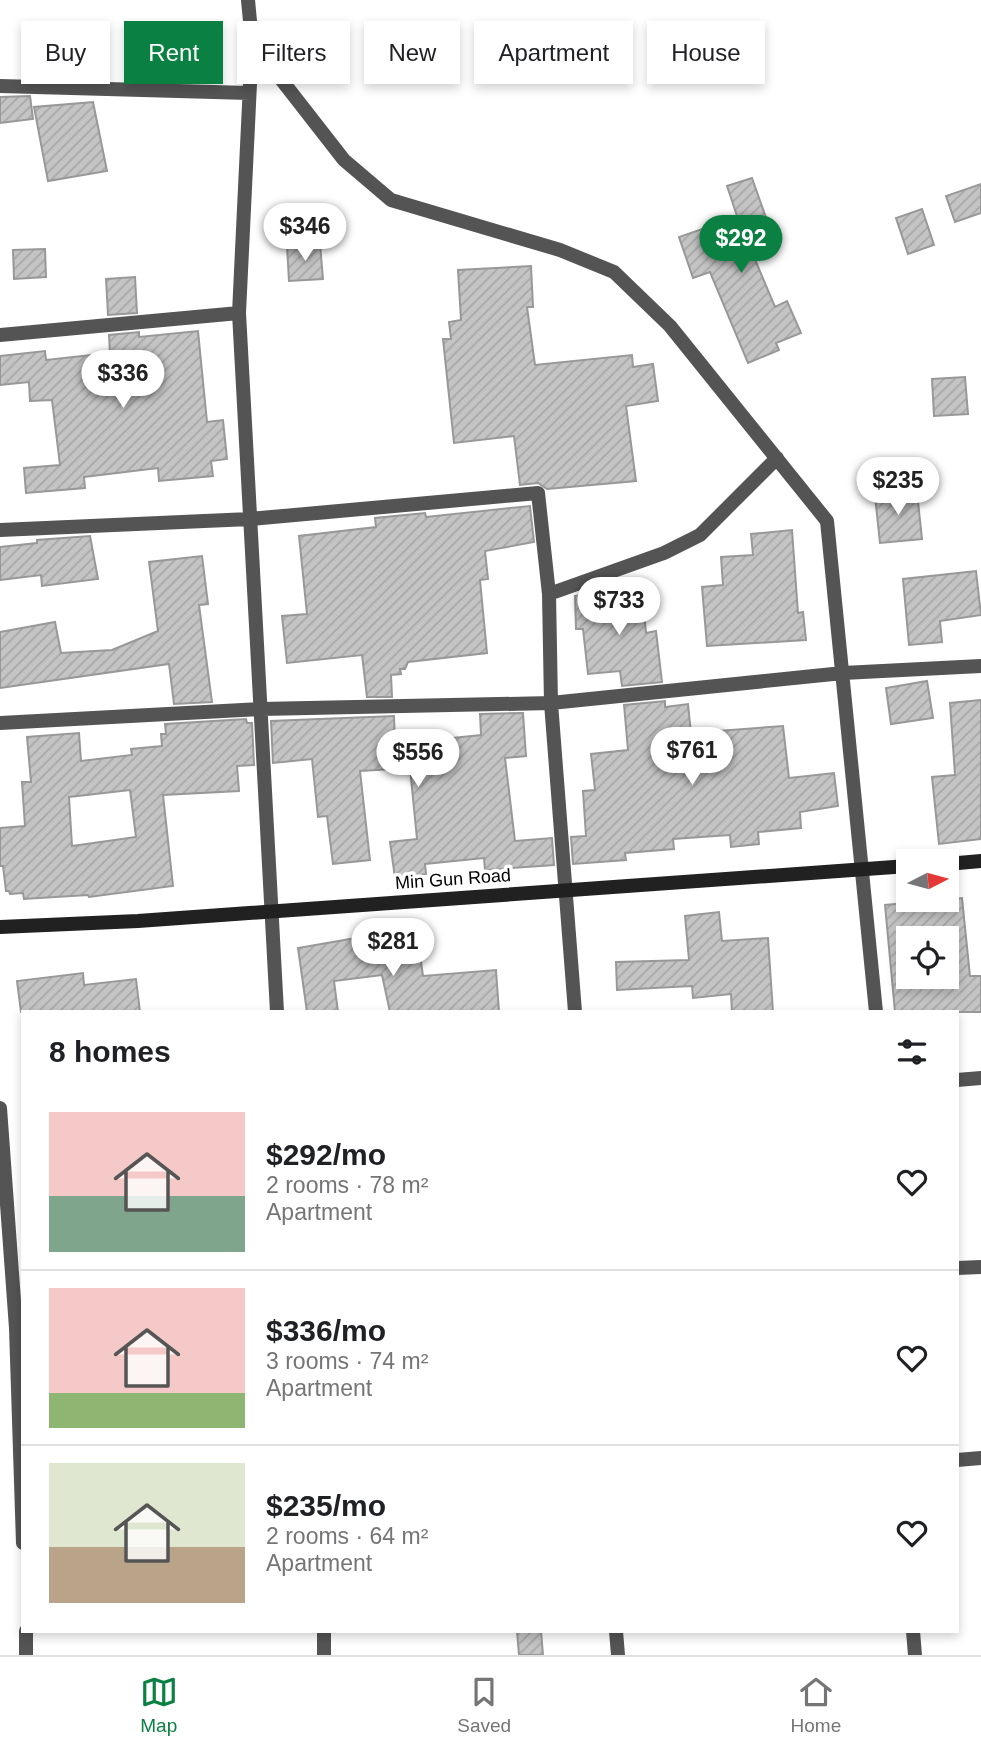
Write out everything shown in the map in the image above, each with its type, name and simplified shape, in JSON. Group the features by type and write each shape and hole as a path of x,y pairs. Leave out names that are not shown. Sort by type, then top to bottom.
{"street":[{"path":"248,0 250,21"},
{"path":"250,84 239,313 277,1010"},
{"path":"284,84 344,160 391,200 560,250 614,272 670,326 827,521 864,869 876,1010"},
{"path":"0,86 249,93"},
{"path":"0,335 239,313"},
{"path":"549,594 664,553 700,535 777,458"},
{"path":"0,530 250,519 538,493 549,594 551,703 563,891 575,1010"},
{"path":"0,723 261,709 551,703 843,673 981,666"},
{"path":"959,863 981,862"},
{"name":"Min Gun Road","path":"0,927 270,912 896,867"},
{"path":"959,1080 981,1078"},
{"path":"0,1108 19,1328 21,1436"},
{"path":"959,1268 981,1267"},
{"path":"0,1330 19,1328"},
{"path":"959,1460 981,1458"},
{"path":"26,1633 26,1655"},
{"path":"324,1633 324,1655"},
{"path":"617,1633 618,1655"},
{"path":"913,1633 915,1655"}],"building":[{"path":"30,96 33,119 0,123 0,97"},
{"path":"93,102 107,171 48,181 34,107"},
{"path":"752,178 770,229 746,238 775,307 787,301 801,333 776,343 779,350 748,363 710,272 693,278 679,237 737,217 741,228 727,186"},
{"path":"981,184 981,213 955,222 946,196"},
{"path":"922,209 934,245 908,254 896,218"},
{"path":"320,244 323,279 289,281 287,246"},
{"path":"45,249 46,277 14,279 13,250"},
{"path":"531,266 533,307 527,307 535,365 632,355 633,367 653,364 658,401 626,406 636,481 547,489 538,483 520,485 514,436 454,443 443,339 451,339 449,322 461,320 458,270"},
{"path":"135,277 137,313 108,315 106,279"},
{"path":"198,331 207,422 223,420 227,459 211,461 213,476 159,481 158,468 84,477 85,488 26,493 24,468 60,465 52,400 30,401 29,382 0,385 0,356 45,351 46,360 110,353 109,335 139,332 139,337"},
{"path":"965,377 968,414 934,416 932,379"},
{"path":"917,492 922,539 880,543 875,496"},
{"path":"530,506 534,542 485,551 488,579 480,580 487,653 408,662 405,669 400,669 401,674 391,675 392,697 367,697 362,655 287,663 282,616 307,614 299,536 376,527 375,518 425,513 426,517"},
{"path":"792,530 798,613 803,612 806,640 707,646 702,587 723,585 721,557 753,555 751,534"},
{"path":"90,536 98,579 42,586 41,575 0,580 0,547 37,543 37,540"},
{"path":"202,556 208,604 199,605 212,702 174,704 169,664 0,688 0,632 55,622 61,653 112,650 158,631 149,562"},
{"path":"976,571 981,615 940,621 942,642 909,645 903,579"},
{"path":"642,590 646,633 656,631 662,682 622,686 620,671 588,674 583,629 576,629 575,596"},
{"path":"927,681 933,718 891,724 886,688"},
{"path":"981,700 981,839 939,844 932,777 955,775 950,703"},
{"path":"665,701 665,707 688,704 691,733 783,726 789,778 834,773 838,806 800,812 801,828 758,832 759,844 731,847 730,835 673,839 674,849 625,853 626,860 573,864 571,837 586,836 583,791 595,790 591,754 628,750 624,705"},
{"path":"523,713 526,756 505,758 515,841 552,838 554,865 485,870 484,858 425,864 426,874 395,878 390,842 417,839 410,768 360,771 370,860 333,864 327,816 318,817 312,759 273,763 271,721 394,716 395,744 481,735 480,714"},
{"path":"246,719 247,723 252,723 254,765 237,766 239,791 163,795 173,886 89,897 24,899 23,893 10,894 6,891 3,866 0,866 0,828 25,826 22,782 31,782 27,737 79,733 81,761 132,755 131,749 162,746 161,734 166,734 165,724","holes":["130,790 136,837 72,846 69,797"]},
{"path":"959,898 962,898 970,976 981,976 981,1012 895,1010 885,905 896,904 896,912 959,912"},
{"path":"719,912 722,941 768,938 773,1010 732,1010 731,994 693,998 692,986 617,990 616,962 689,960 685,916"},
{"path":"373,935 374,945 418,940 423,976 496,970 499,1010 390,1010 382,975 334,981 338,1010 307,1010 298,948"},
{"path":"83,973 84,985 136,979 140,1010 21,1012 17,981"},
{"path":"517,1633 541,1633 543,1655 519,1655"}]}
